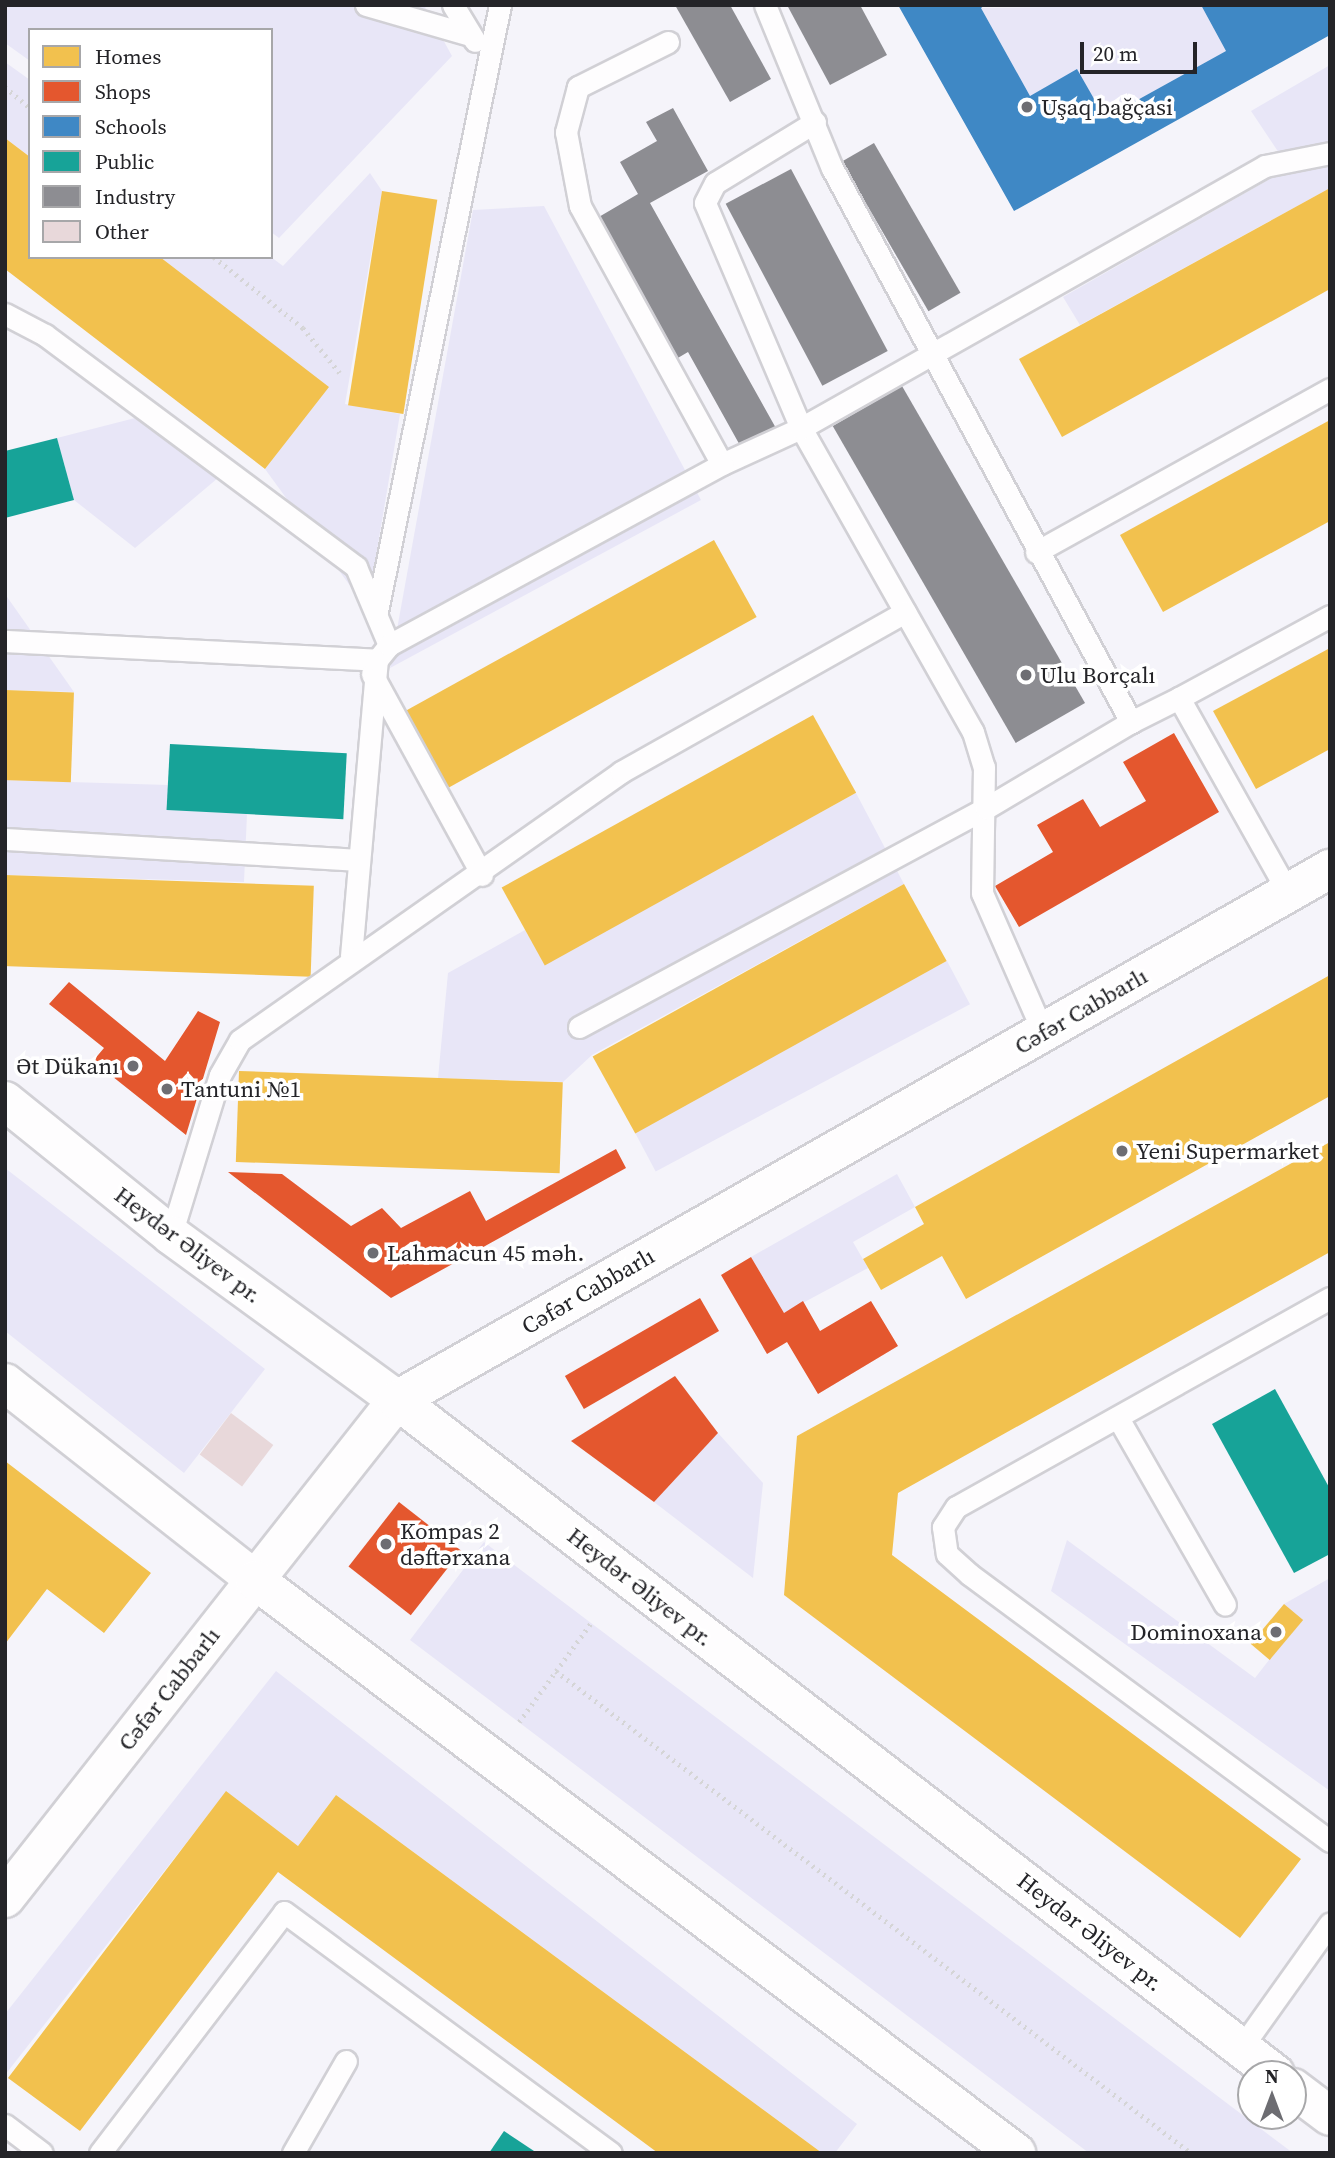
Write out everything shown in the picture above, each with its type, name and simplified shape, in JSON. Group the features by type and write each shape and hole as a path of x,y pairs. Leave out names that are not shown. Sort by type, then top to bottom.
{"main road":[{"name":"Cəfər Cabbarlı","path":"7,1891 397,1400 1330,869"},
{"name":"Heydər Əliyev pr.","path":"5,1101 171,1235 397,1400 1257,2060"},
{"path":"5,1383 255,1580 998,2146"},
{"path":"1307,2099 1330,2116"}],"lane":[{"path":"366,5 471,35"},
{"path":"453,5 485,58"},
{"path":"351,956 357,860 379,660 377,611 481,108 485,58 500,5"},
{"path":"765,5 832,168 933,352 1036,552 1131,722"},
{"path":"668,43 578,87 566,132 580,206 722,464"},
{"path":"815,122 715,183 705,203 801,428 972,732 984,767 986,808 982,893 1044,1032"},
{"path":"5,641 379,660 722,464 801,428 1265,166 1330,153"},
{"path":"5,314 45,335 356,567 377,611"},
{"path":"1036,552 1330,389"},
{"path":"171,1235 220,1075 240,1040 351,956 482,875 621,772 905,612"},
{"path":"579,1027 986,808 1131,722 1330,616"},
{"path":"379,660 482,875"},
{"path":"1179,698 1288,892"},
{"path":"5,839 357,860"},
{"path":"1330,1298 956,1507 943,1527 947,1554 1330,1841"},
{"path":"1118,1418 1225,1605"},
{"path":"100,2153 284,1912 611,2153"},
{"path":"1241,2048 1330,1923"},
{"path":"293,2153 346,2060"},
{"path":"5,2124 42,2153"}],"path":[{"path":"5,87 28,106"},
{"path":"217,259 303,328 340,373"},
{"path":"519,1722 591,1623"},
{"path":"556,1671 1191,2153"}],"shaded area":[{"path":"5,5 424,5 452,56 279,238 273,234 273,28 28,28 28,60 5,43"},
{"path":"1201,5 1226,51 1105,118 1077,70 1030,96 981,8"},
{"path":"5,62 28,79 28,155 5,138"},
{"path":"1330,65 1330,188 1080,325 1063,297 1289,168 1251,111"},
{"path":"370,173 382,191 345,404 400,414 367,609 265,469 328,387 163,259 273,258 283,266"},
{"path":"544,206 701,500 390,668 473,210"},
{"path":"139,417 225,472 135,548 74,500 57,438"},
{"path":"5,594 74,692 5,690"},
{"path":"5,780 168,785 168,810 247,814 244,882 5,875"},
{"path":"856,793 904,884 592,1055 563,1082 438,1078 448,973 525,930 545,963"},
{"path":"947,961 970,1004 656,1171 633,1128"},
{"path":"5,1168 265,1369 184,1473 5,1331"},
{"path":"897,1174 915,1207 853,1242 868,1268 784,1313 751,1257"},
{"path":"718,1433 763,1483 753,1578 654,1502"},
{"path":"1067,1540 1255,1678 1269,1660 1284,1604 1330,1578 1330,1791 1051,1591"},
{"path":"484,1542 1237,2111 1237,2130 1263,2130 1293,2153 1089,2153 410,1640"},
{"path":"276,1671 857,2124 835,2153 822,2153 336,1795 298,1846 226,1792 5,2075 5,2014"}],"building: Homes":[{"path":"5,138 28,155 28,259 163,259 329,387 265,469 5,269"},
{"path":"1330,188 1330,289 1062,437 1019,359"},
{"path":"382,191 437,200 403,414 348,405"},
{"path":"1330,420 1330,521 1163,612 1120,535"},
{"path":"714,540 757,617 446,789 404,712"},
{"path":"1330,648 1330,749 1256,789 1213,711"},
{"path":"5,690 74,692 71,782 5,780"},
{"path":"813,715 856,793 545,965 502,888"},
{"path":"5,875 314,886 311,977 5,966"},
{"path":"904,884 947,961 635,1134 593,1057"},
{"name":"Yeni Supermarket","path":"1330,975 1330,1096 966,1299 942,1256 881,1290 863,1259 924,1224 915,1207"},
{"path":"239,1071 563,1082 560,1173 236,1162"},
{"path":"1330,1142 1330,1252 898,1493 892,1555 1301,1859 1240,1938 784,1595 797,1436"},
{"path":"5,1461 151,1573 104,1633 47,1589 5,1644"},
{"name":"Dominoxana","path":"1284,1604 1303,1620 1270,1660 1251,1644"},
{"path":"226,1791 298,1846 336,1795 822,2153 658,2153 278,1872 80,2131 8,2078"}],"building: Shops":[{"path":"1174,733 1219,812 1019,927 995,886 1053,852 1037,825 1083,799 1100,827 1146,801 1123,762"},
{"path":"69,982 165,1061 198,1011 220,1022 186,1135 93,1061 104,1048 49,1004"},
{"path":"616,1149 626,1168 391,1298 228,1172 282,1174 351,1226 382,1208 401,1228 470,1191 486,1221"},
{"path":"751,1257 784,1313 803,1301 820,1331 871,1301 898,1346 818,1394 787,1342 767,1354 721,1275"},
{"path":"700,1298 719,1331 584,1409 565,1376"},
{"path":"675,1376 718,1433 654,1502 571,1441"},
{"path":"399,1502 461,1551 411,1615 349,1567"}],"building: Schools":[{"name":"Uşaq bağçasi","path":"898,5 985,5 981,8 1030,96 1077,69 1105,118 1226,51 1201,5 1330,5 1330,35 1014,211"}],"building: Public":[{"path":"57,438 74,500 5,518 5,451"},
{"path":"170,744 347,753 343,819 167,810"},
{"path":"1275,1389 1330,1489 1330,1554 1294,1573 1212,1424"},
{"path":"504,2131 537,2153 489,2153"}],"building: Industry":[{"path":"675,5 730,5 771,79 730,102"},
{"path":"787,5 860,5 887,55 830,85"},
{"path":"673,108 708,171 650,203 777,430 742,449 688,352 671,362 592,221 638,194 620,162 657,141 646,122"},
{"path":"874,143 960,293 928,311 842,162"},
{"path":"791,169 888,351 822,386 726,204"},
{"path":"902,386 1085,703 1016,743 833,426"}],"building: Other":[{"path":"231,1413 273,1445 242,1486 200,1455"}],"place":[{"name":"Uşaq bağçasi","path":"1027,107"},
{"name":"Ulu Borçalı","path":"1026,675"},
{"name":"Әt Dükanı","path":"133,1066"},
{"name":"Tantuni №1","path":"167,1089"},
{"name":"Yeni Supermarket","path":"1122,1151"},
{"name":"Lahmacun 45 mәh.","path":"373,1253"},
{"name":"Kompas 2 dəftərxana","path":"386,1544"},
{"name":"Dominoxana","path":"1276,1632"}]}
